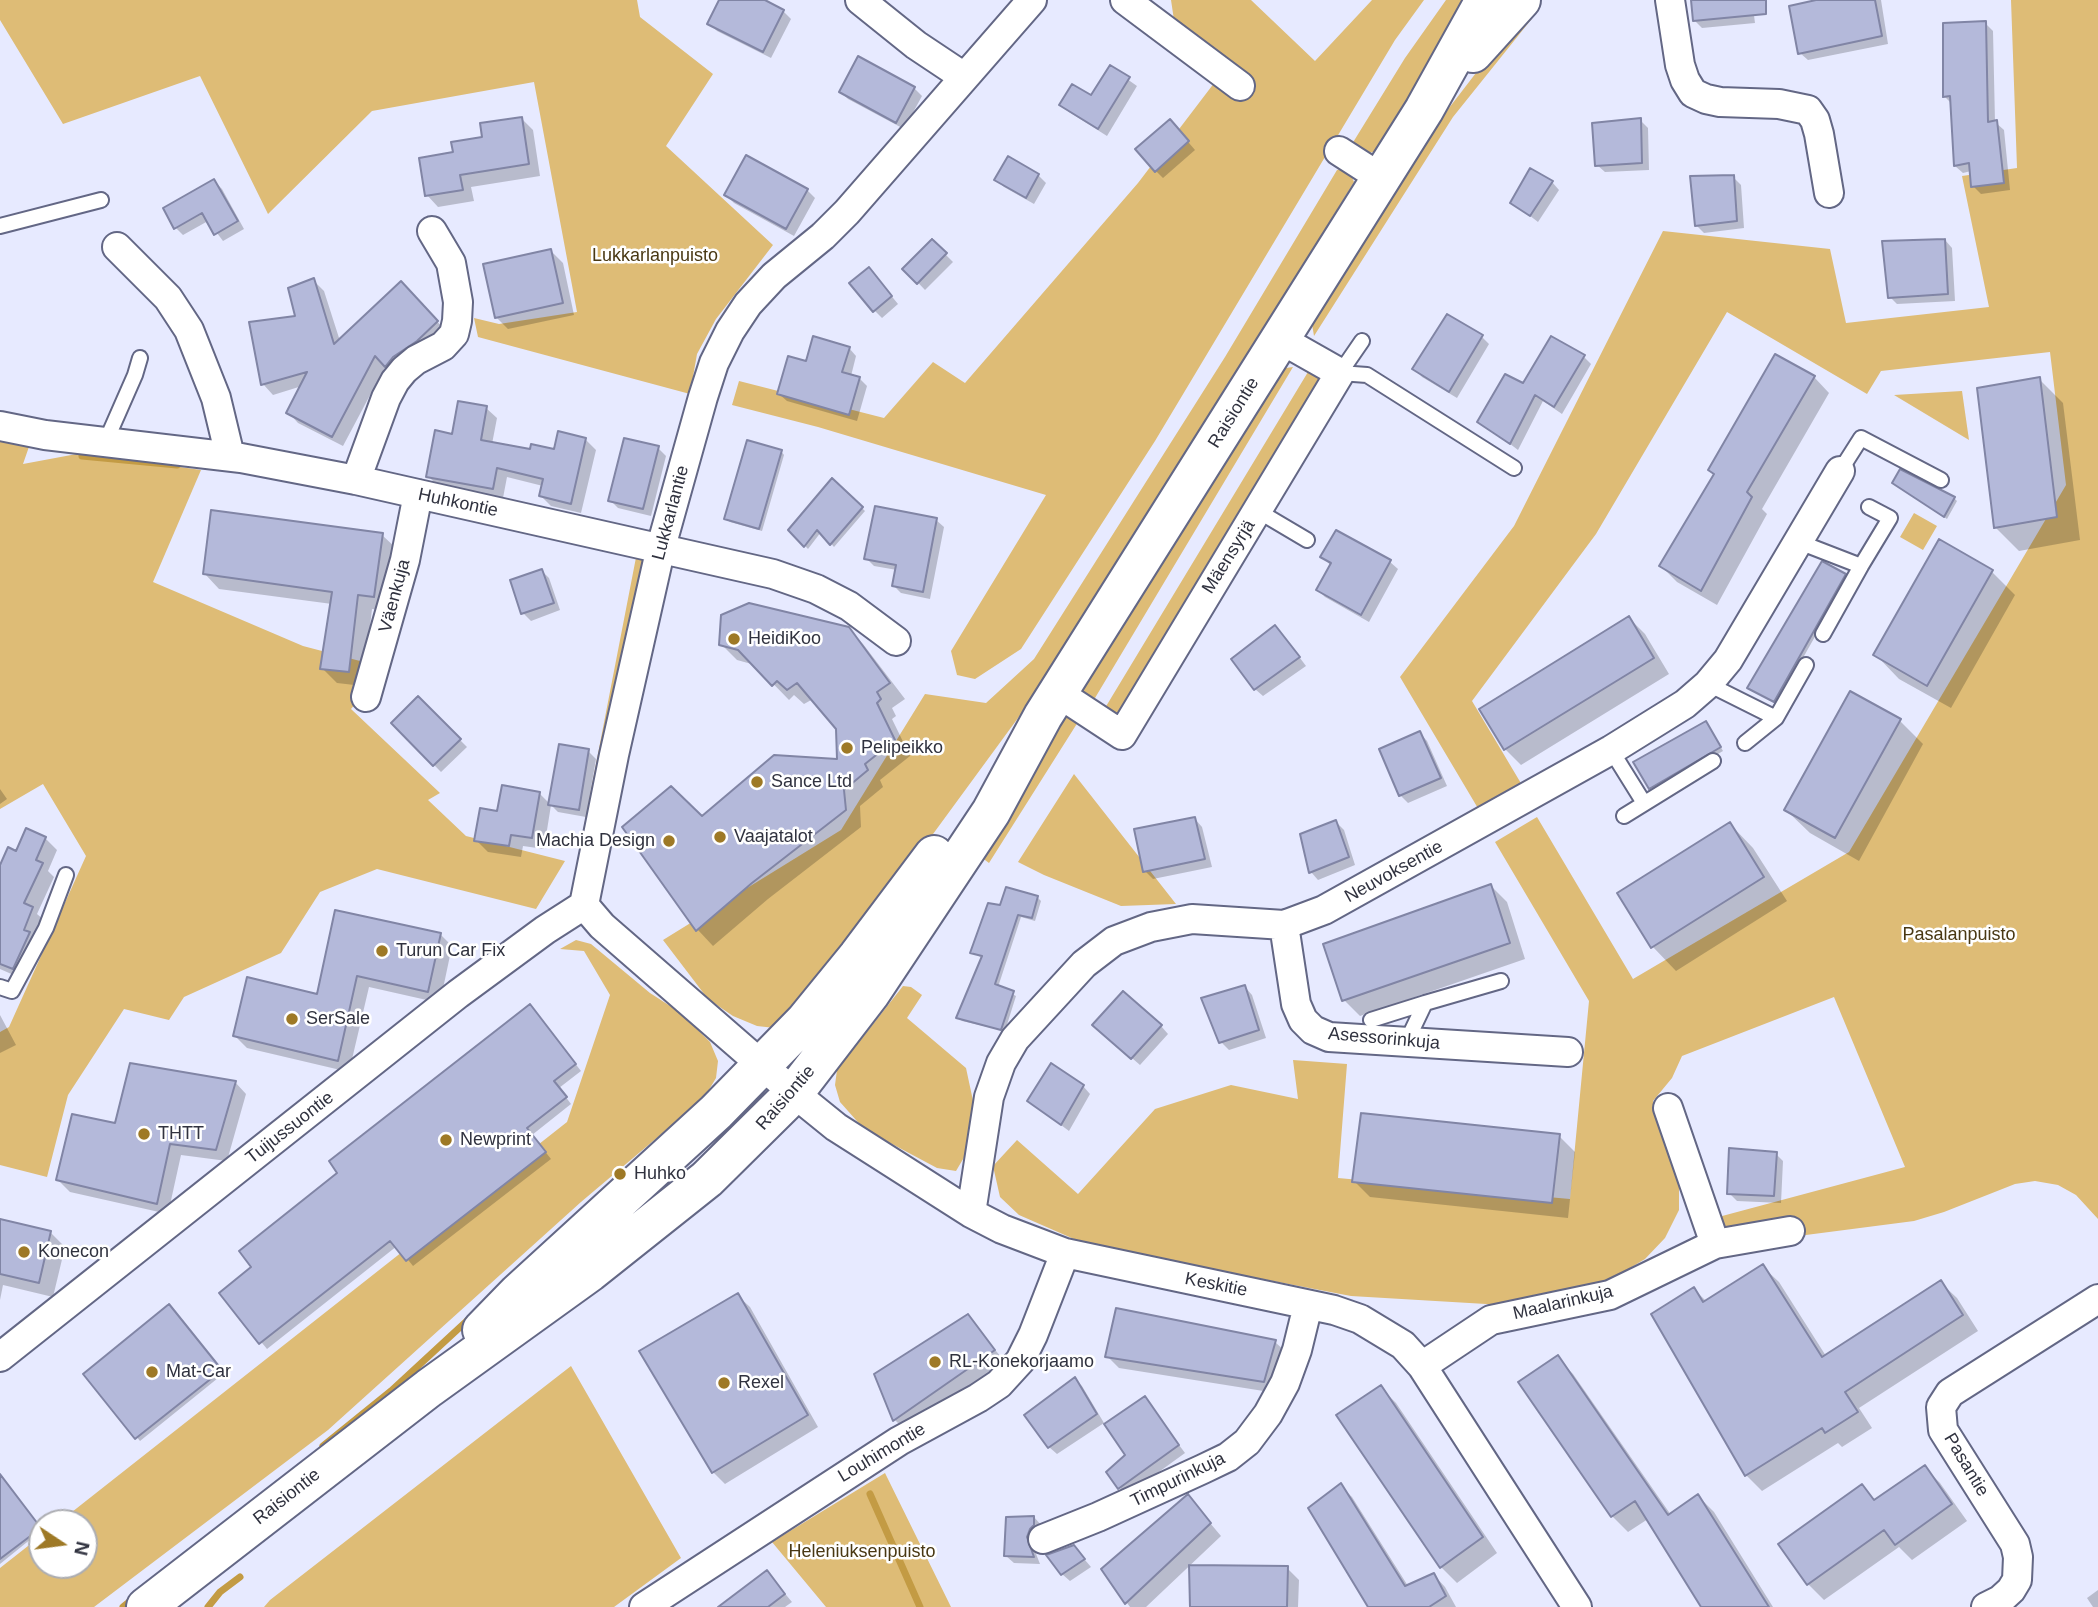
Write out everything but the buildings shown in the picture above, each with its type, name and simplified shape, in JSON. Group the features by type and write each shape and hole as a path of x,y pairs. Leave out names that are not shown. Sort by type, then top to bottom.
{"main road":[{"name":"Raisiontie","path":"146,1607 429,1388 569,1288 696,1188 794,1093 870,994 991,812 1051,704 1424,110 1485,0"},
{"name":"Raisiontie","path":"1424,110 1521,0"},
{"name":"Raisiontie","path":"429,1388 518,1293 636,1187 805,1021 1051,704"}],"street":[{"path":"860,0 916,45 964,77"},
{"name":"Lukkarlantie","path":"584,905 614,755 661,547 714,363 730,331 748,304 774,276 823,236 847,212 1032,0"},
{"path":"1125,0 1240,86"},
{"path":"1670,0 1680,65 1693,93 1720,102 1779,103 1808,110 1815,120 1819,134 1829,193"},
{"path":"1339,151 1381,178"},
{"path":"356,480 386,398 395,381 416,360 443,346 454,334 458,302 451,263 432,231"},
{"path":"117,247 168,298 189,330 216,398 230,456"},
{"path":"1280,339 1340,373"},
{"name":"Mäensyrjä","path":"1051,704 1122,735 1340,373"},
{"name":"Huhkontie","path":"0,426 45,435 230,456 356,480 661,547 773,574 816,589 874,622 896,640"},
{"name":"Neuvoksentie","path":"971,1213 989,1097 1001,1063 1015,1039 1084,964 1114,941 1151,927 1192,919 1284,925 1324,910 1611,750 1685,704 1708,684 1728,660 1840,471"},
{"name":"Väenkuja","path":"366,697 405,560 418,494"},
{"path":"584,905 602,926 761,1066"},
{"name":"Tuijussuontie","path":"0,1357 458,995 545,930 584,905"},
{"name":"Asessorinkuja","path":"1284,925 1296,1004 1303,1020 1313,1030 1329,1037 1568,1052"},
{"name":"Keskitie","path":"761,1066 836,1127 1002,1230 1065,1253 1308,1305 1360,1319 1402,1345 1422,1366 1570,1604"},
{"path":"1668,1108 1715,1244"},
{"name":"Maalarinkuja","path":"1422,1366 1491,1320 1610,1295 1715,1244 1790,1231"},
{"name":"Louhimontie","path":"643,1607 899,1441 999,1384 1020,1361 1029,1344 1065,1253"},
{"name":"Pasantie","path":"1986,1607 2000,1600 2017,1580 2015,1545 1943,1430 1941,1407 1950,1393 2098,1300"},
{"name":"Timpurinkuja","path":"1043,1539 1203,1469 1228,1457 1247,1442 1268,1415 1285,1383 1297,1350 1308,1305"}],"lane":[{"path":"0,226 101,200"},
{"path":"1340,373 1362,341"},
{"path":"106,441 135,376 140,358"},
{"path":"1340,373 1367,375 1514,468"},
{"path":"1840,471 1861,438 1941,480"},
{"path":"1823,634 1890,518 1869,507"},
{"path":"1258,511 1307,540"},
{"path":"1800,542 1861,566"},
{"path":"1745,743 1776,718 1807,665"},
{"path":"1708,684 1776,718"},
{"path":"1611,750 1644,803"},
{"path":"1624,816 1713,761"},
{"path":"0,987 12,991 46,928 66,875"},
{"path":"1371,1020 1501,981"},
{"path":"1405,1042 1424,1003"}],"green space":[{"name":"Lukkarlanpuisto","path":"0,0 637,0 640,17 713,74 666,146 773,245 716,319 697,354 690,394 478,337 474,318 499,324 577,312 534,82 372,111 268,214 200,76 63,124 0,20"},
{"path":"1171,0 1251,0 1315,61 1372,0 1424,0 1395,40 1155,441 1021,649 975,679 957,675 951,651 1046,495 818,427 732,405 739,381 884,418 933,362 965,383 1138,183 1221,74 1174,20"},
{"path":"1446,0 1475,0 1374,152 1367,153 1352,144 1405,58"},
{"name":"Pasalanpuisto","path":"2011,0 2098,0 2098,1219 2076,1195 2058,1185 2035,1181 2015,1184 1914,1221 1775,1239 1718,1258 1711,1219 1905,1167 1834,997 1682,1056 1672,1078 1653,1101 1679,1179 1679,1210 1665,1238 1645,1259 1615,1277 1569,1292 1503,1305 1351,1296 1090,1246 1019,1215 1000,1197 993,1166 1017,1140 1078,1194 1155,1109 1231,1085 1298,1099 1293,1060 1347,1064 1338,1178 1570,1199 1589,1001 1495,842 1537,817 1633,979 1849,852 2066,485 2050,352 1881,371 1867,394 1727,312 1596,534 1472,701 1522,785 1479,810 1400,677 1514,526 1663,231 1830,249 1846,323 1989,307 1962,176 2017,168"},
{"path":"1533,7 1538,11 1453,117 1314,336 1312,324 1398,182 1489,56"},
{"path":"1337,170 1349,170 1354,182 1029,703 840,961 775,1028 757,1026 733,1016 708,999 663,940 841,830 925,694 986,703 1034,659 1225,357"},
{"path":"1293,367 1095,698 1090,698 1083,693 1082,688 1277,375 1286,368"},
{"path":"1311,367 1324,385 1120,724 1105,708"},
{"path":"1962,391 1969,440 1894,395"},
{"path":"0,431 31,441 23,464 82,453 201,470 153,582 303,646 360,661 367,690 351,709 440,793 428,800 466,836 565,861 536,909 377,869 320,892 281,953 184,997 169,1020 124,1009 68,1095 47,1177 0,1165 0,1032 9,1027 86,856 43,784 0,809"},
{"path":"1914,513 1937,526 1923,550 1900,537"},
{"path":"639,542 661,547 584,905 570,898"},
{"path":"1067,716 1078,722 989,863 981,857 1018,790"},
{"path":"1074,774 1176,904 1121,906 1018,862"},
{"path":"576,940 591,944 650,993 681,1013 710,1042 718,1061 716,1078 704,1098 581,1202 328,1430 94,1607 0,1607 0,1568 28,1546 28,1579 98,1579 98,1509 76,1509 567,1122 610,995 584,951 560,949"},
{"path":"903,986 911,987 922,995 907,1018 966,1068 975,1110 969,1149 956,1171 937,1168 864,1129 840,1102 835,1085 837,1070"},
{"path":"571,1366 681,1558 614,1607 264,1607 270,1600"},
{"name":"Heleniuksenpuisto","path":"885,1473 951,1607 826,1607 772,1542"}],"waterway":[{"path":"82,456 177,465"},
{"path":"323,1446 391,1391 470,1318"},
{"path":"870,1494 920,1607"},
{"path":"208,1607 220,1592 240,1577"},
{"path":"123,1607 134,1598"}],"place":[{"name":"HeidiKoo","path":"734,639"},
{"name":"Pelipeikko","path":"847,748"},
{"name":"Sance Ltd","path":"757,782"},
{"name":"Vaajatalot","path":"720,837"},
{"name":"Machia Design","path":"669,841"},
{"name":"Turun Car Fix","path":"382,951"},
{"name":"SerSale","path":"292,1019"},
{"name":"THTT","path":"144,1134"},
{"name":"Newprint","path":"446,1140"},
{"name":"Huhko","path":"620,1174"},
{"name":"Konecon","path":"24,1252"},
{"name":"RL-Konekorjaamo","path":"935,1362"},
{"name":"Mat-Car","path":"152,1372"},
{"name":"Rexel","path":"724,1383"}]}
